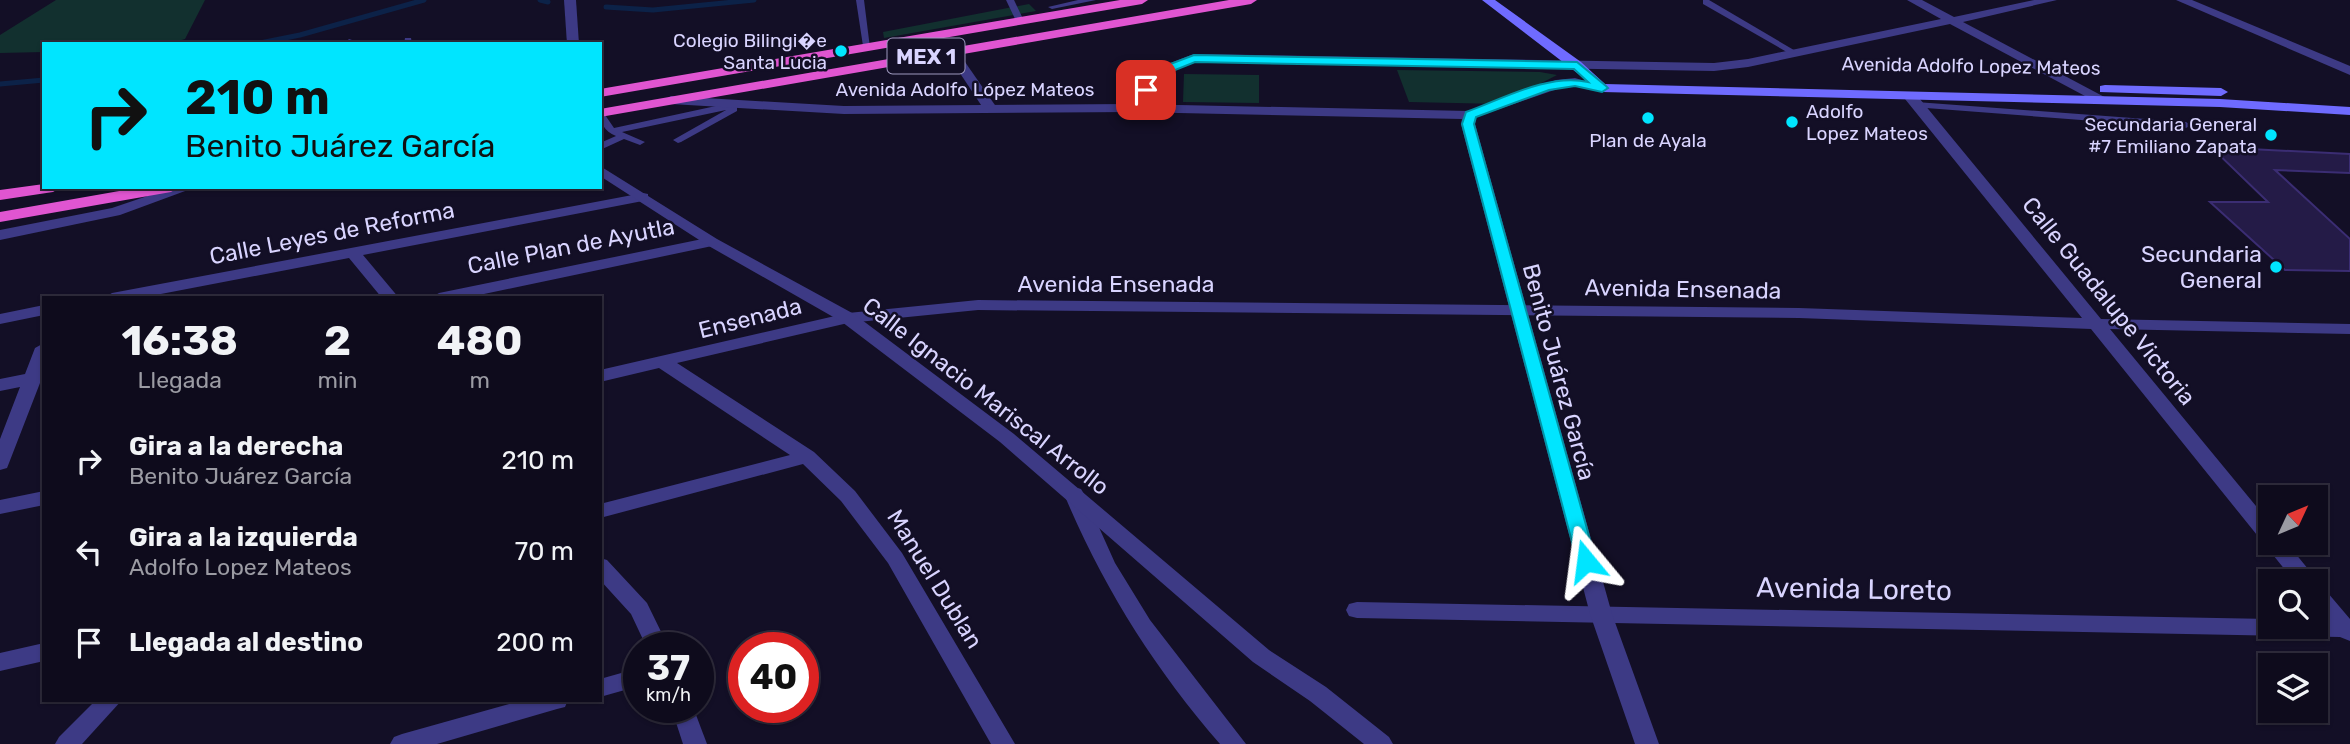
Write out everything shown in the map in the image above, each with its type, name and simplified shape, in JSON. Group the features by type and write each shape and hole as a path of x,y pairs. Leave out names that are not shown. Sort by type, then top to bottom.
{"highway":[{"name":"MEX 1","path":"602,93 1020,20 1052,7 1142,0"},
{"name":"MEX 1","path":"602,113 1251,0"},
{"path":"0,195 42,189"},
{"path":"0,216 159,189"}],"main road":[{"path":"1488,0 1581,74"},
{"name":"Avenida Adolfo Lopez Mateos","path":"1581,74 2191,90 2350,100"},
{"name":"Avenida Adolfo Lopez Mateos","path":"1602,88 1913,100 2220,103 2350,111"}],"street":[{"path":"570,0 573,42"},
{"path":"1913,0 2105,101"},
{"path":"1132,108 1161,71 1194,58 1581,74 1714,67 2051,0"},
{"path":"2182,0 2350,71"},
{"path":"952,52 990,108"},
{"path":"1581,74 1602,88"},
{"path":"1470,115 1581,74"},
{"name":"Avenida Adolfo López Mateos","path":"671,100 844,110 1132,108 1470,115"},
{"name":"Calle Guadalupe Victoria","path":"1913,100 2258,522"},
{"name":"Benito Juárez García","path":"1470,115 1468,124 1471,140 1601,614 1647,744"},
{"name":"Calle Ignacio Mariscal Arrollo","path":"602,171 712,242 848,318 1007,438 1261,656 1318,694 1381,744"},
{"path":"0,236 116,212 183,189"},
{"name":"Calle Leyes de Reforma","path":"123,296 643,197"},
{"name":"Calle Plan de Ayutla","path":"449,296 712,242"},
{"path":"353,253 389,296"},
{"name":"Avenida Ensenada","path":"848,318 978,305 1799,313 2094,324 2350,329"},
{"path":"0,319 42,310"},
{"name":"Ensenada","path":"602,376 848,318"},
{"path":"0,463 39,377 42,360"},
{"name":"Manuel Dublan","path":"664,363 807,457 848,496 878,531 1003,744"},
{"path":"0,385 39,377"},
{"path":"602,511 807,457"},
{"path":"1074,494 1096,549 1128,608 1190,695 1234,744"},
{"path":"0,507 42,498"},
{"path":"2285,555 2296,569"},
{"path":"602,568 639,609 650,632"},
{"path":"2328,607 2348,631"},
{"name":"Avenida Loreto","path":"1357,610 2348,631"},
{"path":"0,662 42,652"},
{"path":"602,687 623,682"},
{"path":"67,744 109,702"},
{"path":"402,744 550,702"},
{"path":"688,723 695,744"}],"lane":[{"path":"860,0 867,46"},
{"path":"1010,0 1020,20"},
{"path":"1052,7 1092,0"},
{"path":"1706,2 1795,53"},
{"path":"1913,100 2186,125"},
{"path":"612,131 743,103"},
{"path":"678,140 743,103"},
{"path":"602,116 612,131 640,142"},
{"path":"602,146 623,136"}],"green space":[{"path":"56,0 205,0 185,39 175,42 42,42 42,52 0,53 0,35"},
{"path":"1029,4 1036,11 884,38 883,32"},
{"path":"1397,70 1540,72 1557,75 1501,104 1409,102"},
{"path":"1184,74 1259,75 1259,103 1183,102"}],"building":[{"path":"2211,147 2350,154 2350,173 2275,170 2350,239 2350,271 2285,270 2210,202 2268,202"}],"waterway":[{"path":"265,42 300,35 424,0"},
{"path":"540,0 548,2"},
{"path":"606,7 653,10 754,0"},
{"path":"0,84 42,80"}],"place":[{"name":"Colegio Bilingi�e Santa Lucia","path":"841,51"},
{"name":"Plan de Ayala","path":"1648,118"},
{"name":"Adolfo Lopez Mateos","path":"1792,122"},
{"name":"Secundaria General #7 Emiliano Zapata","path":"2271,135"},
{"name":"Secundaria General","path":"2276,267"}],"route":[{"path":"1146,90 1168,66 1194,58 1577,65 1602,88 1575,82 1546,87 1470,115 1468,124 1586,561"}]}
